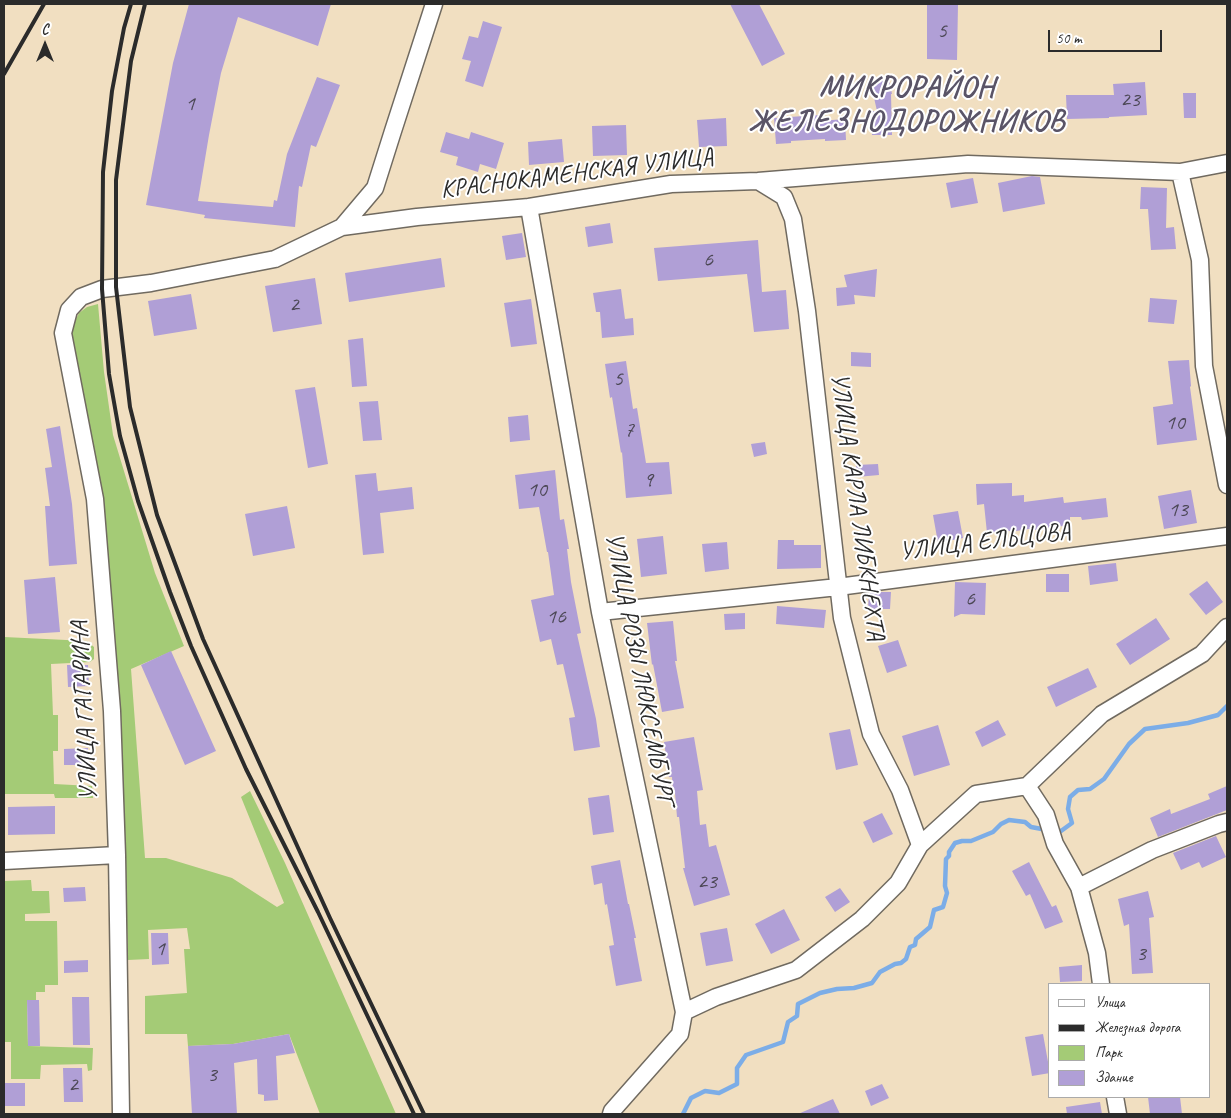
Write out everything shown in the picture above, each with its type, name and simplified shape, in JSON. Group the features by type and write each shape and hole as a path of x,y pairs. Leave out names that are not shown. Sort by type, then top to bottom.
{"street":[{"path":"342,227 375,188 434,4"},
{"name":"КРАСНОКАМЕНСКАЯ УЛИЦА","path":"69,310 81,297 102,288 151,284 275,259 342,227 417,217 529,207 671,184 758,181 968,164 1180,172 1227,163"},
{"path":"1180,172 1200,260 1204,366 1227,485"},
{"name":"УЛИЦА КАРЛА ЛИБКНЕХТА","path":"758,181 784,197 793,219 806,311 842,618 871,734 900,790 920,845"},
{"name":"УЛИЦА РОЗЫ ЛЮКСЕМБУРГ","path":"529,207 600,612 684,1012 680,1034 610,1114"},
{"name":"УЛИЦА ГАГАРИНА","path":"69,310 63,333 95,499 112,711 117,855 121,1114"},
{"name":"УЛИЦА ЕЛЬЦОВА","path":"600,612 838,587 1227,536"},
{"path":"684,1012 716,997 796,970 862,919 898,884 920,845 976,794 1027,786 1102,714 1202,654 1227,627"},
{"path":"1027,786 1046,815 1055,844 1079,887 1097,953 1101,983"},
{"path":"1079,887 1152,850 1227,822"},
{"path":"4,861 117,855"},
{"path":"1116,1098 1118,1114"}],"green space":[{"path":"98,304 104,372 113,435 155,573 184,646 131,669 145,858 166,858 232,878 277,907 284,903 241,797 250,791 285,863 396,1114 320,1114 289,1034 233,1044 188,1046 187,1034 145,1034 145,996 187,993 184,949 190,949 187,928 148,930 149,959 128,960 118,682 71,339 72,327 79,313 87,307"},
{"path":"4,637 87,641 94,647 94,659 90,662 51,664 53,715 58,715 58,751 53,751 54,784 92,786 93,798 55,798 54,794 4,794"},
{"path":"31,880 32,891 49,891 50,913 25,914 25,921 57,921 58,985 45,985 45,992 36,992 36,1000 27,1001 28,1046 93,1048 92,1070 88,1071 87,1064 41,1065 40,1079 11,1079 11,1042 4,1042 4,881"}],"building":[{"path":"189,4 331,4 318,46 238,17 221,73 198,201 273,207 274,200 277,201 287,154 317,77 340,85 316,147 311,145 302,187 299,186 295,227 204,218 205,215 146,205 173,63"},
{"path":"730,4 759,4 785,54 762,66"},
{"path":"927,4 958,4 957,60 927,59"},
{"path":"483,21 502,27 483,87 465,81 471,61 462,59 469,36 478,38"},
{"path":"888,76 892,94 892,135 872,135 871,111 877,111 870,80"},
{"path":"1145,82 1147,115 1067,119 1066,95 1114,95 1113,84"},
{"path":"1183,93 1196,93 1196,118 1184,118"},
{"path":"820,115 820,121 845,119 846,140 825,141 825,139 776,144 774,118"},
{"path":"726,118 727,146 699,147 697,120"},
{"path":"626,125 627,155 593,156 592,126"},
{"path":"446,132 469,139 471,132 504,143 496,169 480,164 478,172 456,165 458,157 440,152"},
{"path":"562,139 564,162 529,165 528,142"},
{"path":"1032,176 1040,177 1045,204 1003,212 998,183"},
{"path":"973,178 978,203 951,208 946,183"},
{"path":"1141,187 1167,188 1166,228 1174,227 1176,249 1151,250 1148,209 1140,209"},
{"path":"610,223 613,243 588,247 585,227"},
{"path":"522,233 526,257 506,260 502,236"},
{"path":"758,240 762,292 786,290 789,329 754,332 747,274 658,281 654,248"},
{"path":"441,258 445,287 349,302 345,273"},
{"path":"877,269 875,297 854,295 855,304 837,306 836,288 847,287 844,275"},
{"path":"315,278 322,324 273,332 265,286"},
{"path":"621,289 625,319 633,318 634,335 602,338 600,312 596,312 593,293"},
{"path":"191,294 197,329 154,336 148,301"},
{"path":"1150,298 1177,300 1174,324 1148,322"},
{"path":"531,299 537,344 511,347 504,303"},
{"path":"363,338 367,386 352,387 348,340"},
{"path":"851,352 871,353 871,367 851,366"},
{"path":"1189,360 1190,387 1197,440 1157,445 1153,407 1173,404 1168,361"},
{"path":"626,361 633,409 637,408 646,463 669,462 672,494 626,498 622,452 612,397 610,398 605,364"},
{"path":"315,387 328,464 308,468 295,390"},
{"path":"378,401 382,440 363,441 359,402"},
{"path":"528,415 530,440 510,442 508,417"},
{"path":"60,426 72,504 77,564 49,566 45,506 50,506 45,468 52,467 46,429"},
{"path":"765,442 767,454 754,457 751,444"},
{"path":"878,464 879,475 857,477 856,465"},
{"path":"555,470 560,520 564,519 569,549 567,549 571,582 581,633 577,634 596,719 600,747 574,751 569,718 575,717 563,664 557,665 551,639 540,642 531,600 554,595 539,507 519,509 515,475"},
{"path":"376,473 378,491 412,487 414,509 380,513 384,553 363,555 355,475"},
{"path":"1012,483 1012,496 1024,495 1024,502 1063,497 1064,503 1106,498 1108,517 1082,520 1081,517 1070,517 1070,525 1035,530 1035,528 987,533 984,504 977,505 976,484"},
{"path":"1191,490 1197,523 1164,529 1158,496"},
{"path":"287,506 295,548 253,556 245,514"},
{"path":"958,511 963,538 938,543 933,515"},
{"path":"663,536 667,574 641,577 637,539"},
{"path":"778,540 794,540 794,545 821,545 821,568 777,569"},
{"path":"727,542 729,569 705,572 702,544"},
{"path":"1116,563 1118,581 1090,585 1088,566"},
{"path":"1046,574 1069,574 1069,592 1046,592"},
{"path":"55,577 60,632 28,634 24,580"},
{"path":"1207,581 1223,602 1206,615 1189,594"},
{"path":"955,582 986,583 985,615 961,614 954,617"},
{"path":"891,592 890,609 868,609 869,593"},
{"path":"777,606 826,610 824,628 776,624"},
{"path":"745,613 745,629 725,630 724,614"},
{"path":"1156,618 1170,639 1130,665 1116,644"},
{"path":"673,621 677,661 675,661 684,708 662,712 652,665 647,623"},
{"path":"898,640 907,666 887,673 878,646"},
{"path":"171,651 216,751 185,765 141,665"},
{"path":"67,665 88,665 89,686 68,687"},
{"path":"1088,668 1097,687 1056,707 1047,687"},
{"path":"998,720 1006,735 982,747 975,732"},
{"path":"938,725 950,765 914,776 902,736"},
{"path":"850,729 858,765 836,770 829,733"},
{"path":"694,737 703,790 697,791 700,825 706,824 709,847 716,845 730,895 694,906 683,868 685,868 679,817 677,817 672,777 669,777 664,742"},
{"path":"88,748 88,765 64,765 64,749"},
{"path":"1227,786 1227,810 1158,837 1150,818 1170,809 1171,814 1210,799 1208,794"},
{"path":"609,795 614,832 593,835 588,798"},
{"path":"55,806 55,834 8,835 8,807"},
{"path":"882,813 893,834 873,843 863,822"},
{"path":"1216,836 1226,857 1202,868 1199,862 1181,870 1173,853"},
{"path":"620,860 636,938 634,938 642,981 616,986 609,946 614,945 607,904 605,905 602,883 594,885 591,866"},
{"path":"1029,862 1052,907 1056,905 1063,922 1045,929 1030,894 1026,896 1012,871"},
{"path":"85,887 86,901 64,902 63,888"},
{"path":"840,888 850,902 835,912 825,897"},
{"path":"1148,891 1154,917 1149,918 1153,973 1132,974 1129,924 1124,926 1118,899"},
{"path":"784,909 800,940 771,954 755,924"},
{"path":"727,928 733,961 706,966 700,933"},
{"path":"151,933 168,933 169,964 152,965"},
{"path":"88,960 88,972 64,973 64,961"},
{"path":"1082,965 1082,981 1060,982 1059,967"},
{"path":"72,997 89,997 90,1045 73,1045"},
{"path":"27,1000 39,1000 40,1046 28,1046"},
{"path":"289,1034 295,1053 276,1056 278,1100 264,1101 264,1095 258,1094 257,1059 234,1063 237,1114 192,1114 188,1046 233,1044"},
{"path":"1043,1034 1048,1073 1032,1076 1025,1037"},
{"path":"63,1068 82,1068 83,1102 64,1102"},
{"path":"4,1083 25,1083 25,1106 4,1106"},
{"path":"882,1084 889,1098 871,1106 865,1091"},
{"path":"1148,1098 1180,1098 1182,1114 1150,1114"},
{"path":"833,1099 840,1114 798,1114"},
{"path":"1100,1102 1102,1114 1067,1114 1066,1107"}],"waterway":[{"path":"1055,830 1061,831 1072,823 1068,809 1070,797 1078,790 1090,789 1104,779 1129,744 1145,729 1188,723 1218,715 1227,706"},
{"path":"683,1114 691,1098 705,1091 719,1093 737,1084 737,1068 746,1055 783,1042 788,1022 797,1016 798,1004 820,993 854,988 872,983 880,972 906,959 910,947 915,945 916,939 930,927 934,910 943,907 947,893 945,886 946,859 955,843 971,841 993,832 1001,824 1009,820 1025,822 1031,827 1047,830"}],"railway":[{"path":"4,74 44,4"},
{"path":"131,4 124,28 112,91 103,172 102,289 109,374 120,436 138,501 191,646 246,769 318,912 414,1114"},
{"path":"145,4 131,61 116,180 116,287 130,407 157,515 203,639 330,918 424,1114"}],"district":[{"name":"МИКРОРАЙОН ЖЕЛЕЗНОДОРОЖНИКОВ","path":"907,105"}]}
